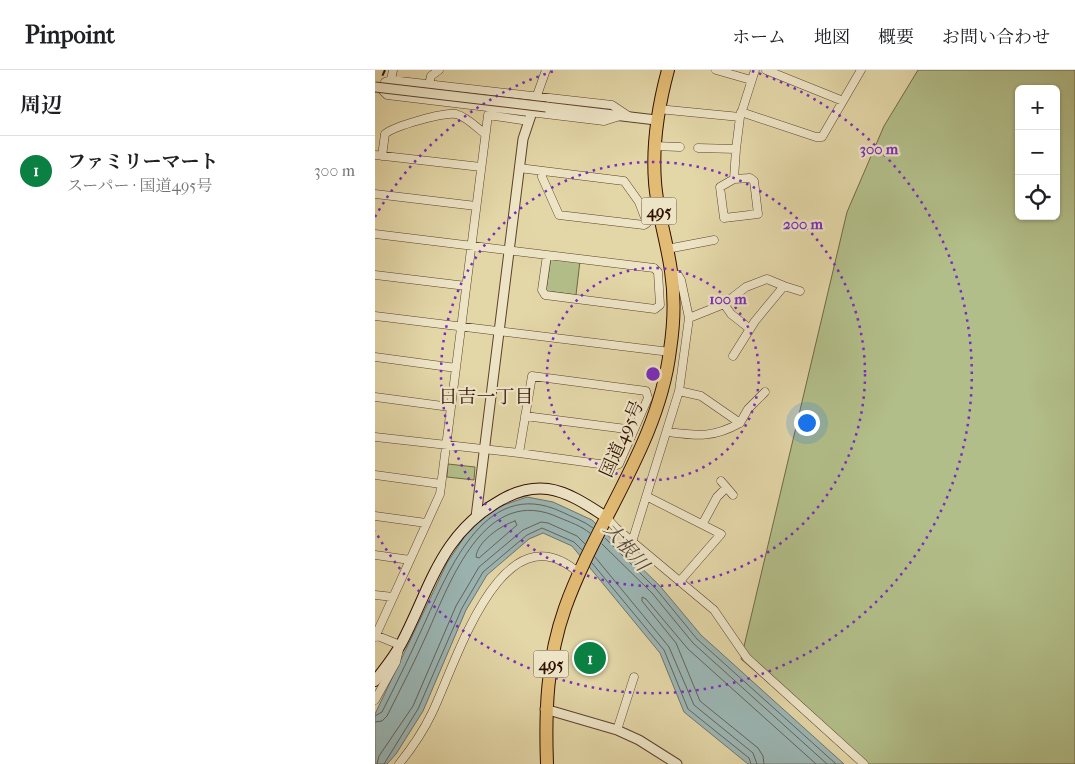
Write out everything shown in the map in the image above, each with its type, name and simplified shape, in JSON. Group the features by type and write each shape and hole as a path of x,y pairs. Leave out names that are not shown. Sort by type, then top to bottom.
{"highway":[{"name":"国道495号","path":"605,520 651,421 669,358 674,315 672,274 655,183 654,146 657,115 668,70"},
{"name":"495","path":"547,764 545,709 555,644 565,607 605,520"}],"main road":[{"path":"375,682 400,645 442,556 450,543 476,516 506,497 541,488 561,492 605,520"}],"street":[{"path":"391,80 393,70"},
{"path":"429,85 431,76 439,70"},
{"path":"476,516 523,139 546,70"},
{"path":"716,70 751,80"},
{"path":"734,179 741,114 755,70"},
{"path":"765,70 843,101"},
{"path":"375,87 626,116 741,114 816,138 822,137 861,70"},
{"path":"391,80 612,105 626,116 604,121 387,95 382,90 383,85 391,80"},
{"path":"481,167 379,156 385,134 391,128 442,116 454,114 464,117 485,134"},
{"path":"375,700 396,662 400,645 375,636 440,494 488,115 529,121"},
{"path":"654,146 680,147"},
{"path":"698,148 736,149"},
{"path":"519,168 624,181 639,202 647,222 644,225 559,215 542,177 542,171"},
{"path":"750,178 754,181 758,214 724,218 720,187 734,179 750,178"},
{"path":"375,194 476,206"},
{"path":"375,234 509,250 653,268 658,272 660,305 655,309 545,295 542,290 547,255"},
{"path":"667,249 714,240"},
{"path":"632,542 668,432 679,392 683,366 689,318 681,280 678,275 672,274"},
{"path":"375,275 466,286"},
{"path":"689,318 724,304 746,287 767,279 800,290"},
{"path":"733,356 750,329 784,286"},
{"path":"724,304 731,314 750,329"},
{"path":"375,316 498,331 669,358 683,366"},
{"path":"375,357 456,368"},
{"path":"375,437 614,466 619,464 648,398 646,391 532,376 519,453"},
{"path":"679,392 701,396 740,423"},
{"path":"668,432 695,436 722,433 740,423 749,409 765,392"},
{"path":"375,397 451,407"},
{"path":"525,416 634,430"},
{"path":"375,475 441,484"},
{"path":"721,481 733,495"},
{"path":"703,523 717,497 726,488"},
{"path":"647,497 703,523 721,534 680,581"},
{"path":"375,516 426,523"},
{"path":"605,520 714,610 747,658 864,764"},
{"path":"375,555 410,560"},
{"path":"399,764 415,744 432,713 471,624 502,576 519,561 538,556 562,560 581,572"},
{"path":"375,595 393,597"},
{"path":"617,730 634,677"},
{"path":"545,709 617,730 639,740 673,763"}],"green space":[{"path":"918,70 1075,70 1075,764 863,764 741,659 847,212 884,126"},
{"path":"551,257 580,261 576,295 546,291"},
{"path":"448,464 475,467 474,480 447,477"}],"water":[{"path":"527,497 553,502 592,520 660,586 701,635 844,764 748,764 684,712 660,653 572,546 543,533 529,539 487,575 466,610 423,711 396,754 387,764 375,764 375,714 447,563 469,530 495,508"}],"railway":[{"path":"375,92 385,70"}],"place":[{"name":"ファミリーマート","path":"590,658"}],"district":[{"name":"日吉一丁目","path":"486,397"}],"water label":[{"name":"大根川","path":"626,547"}]}
